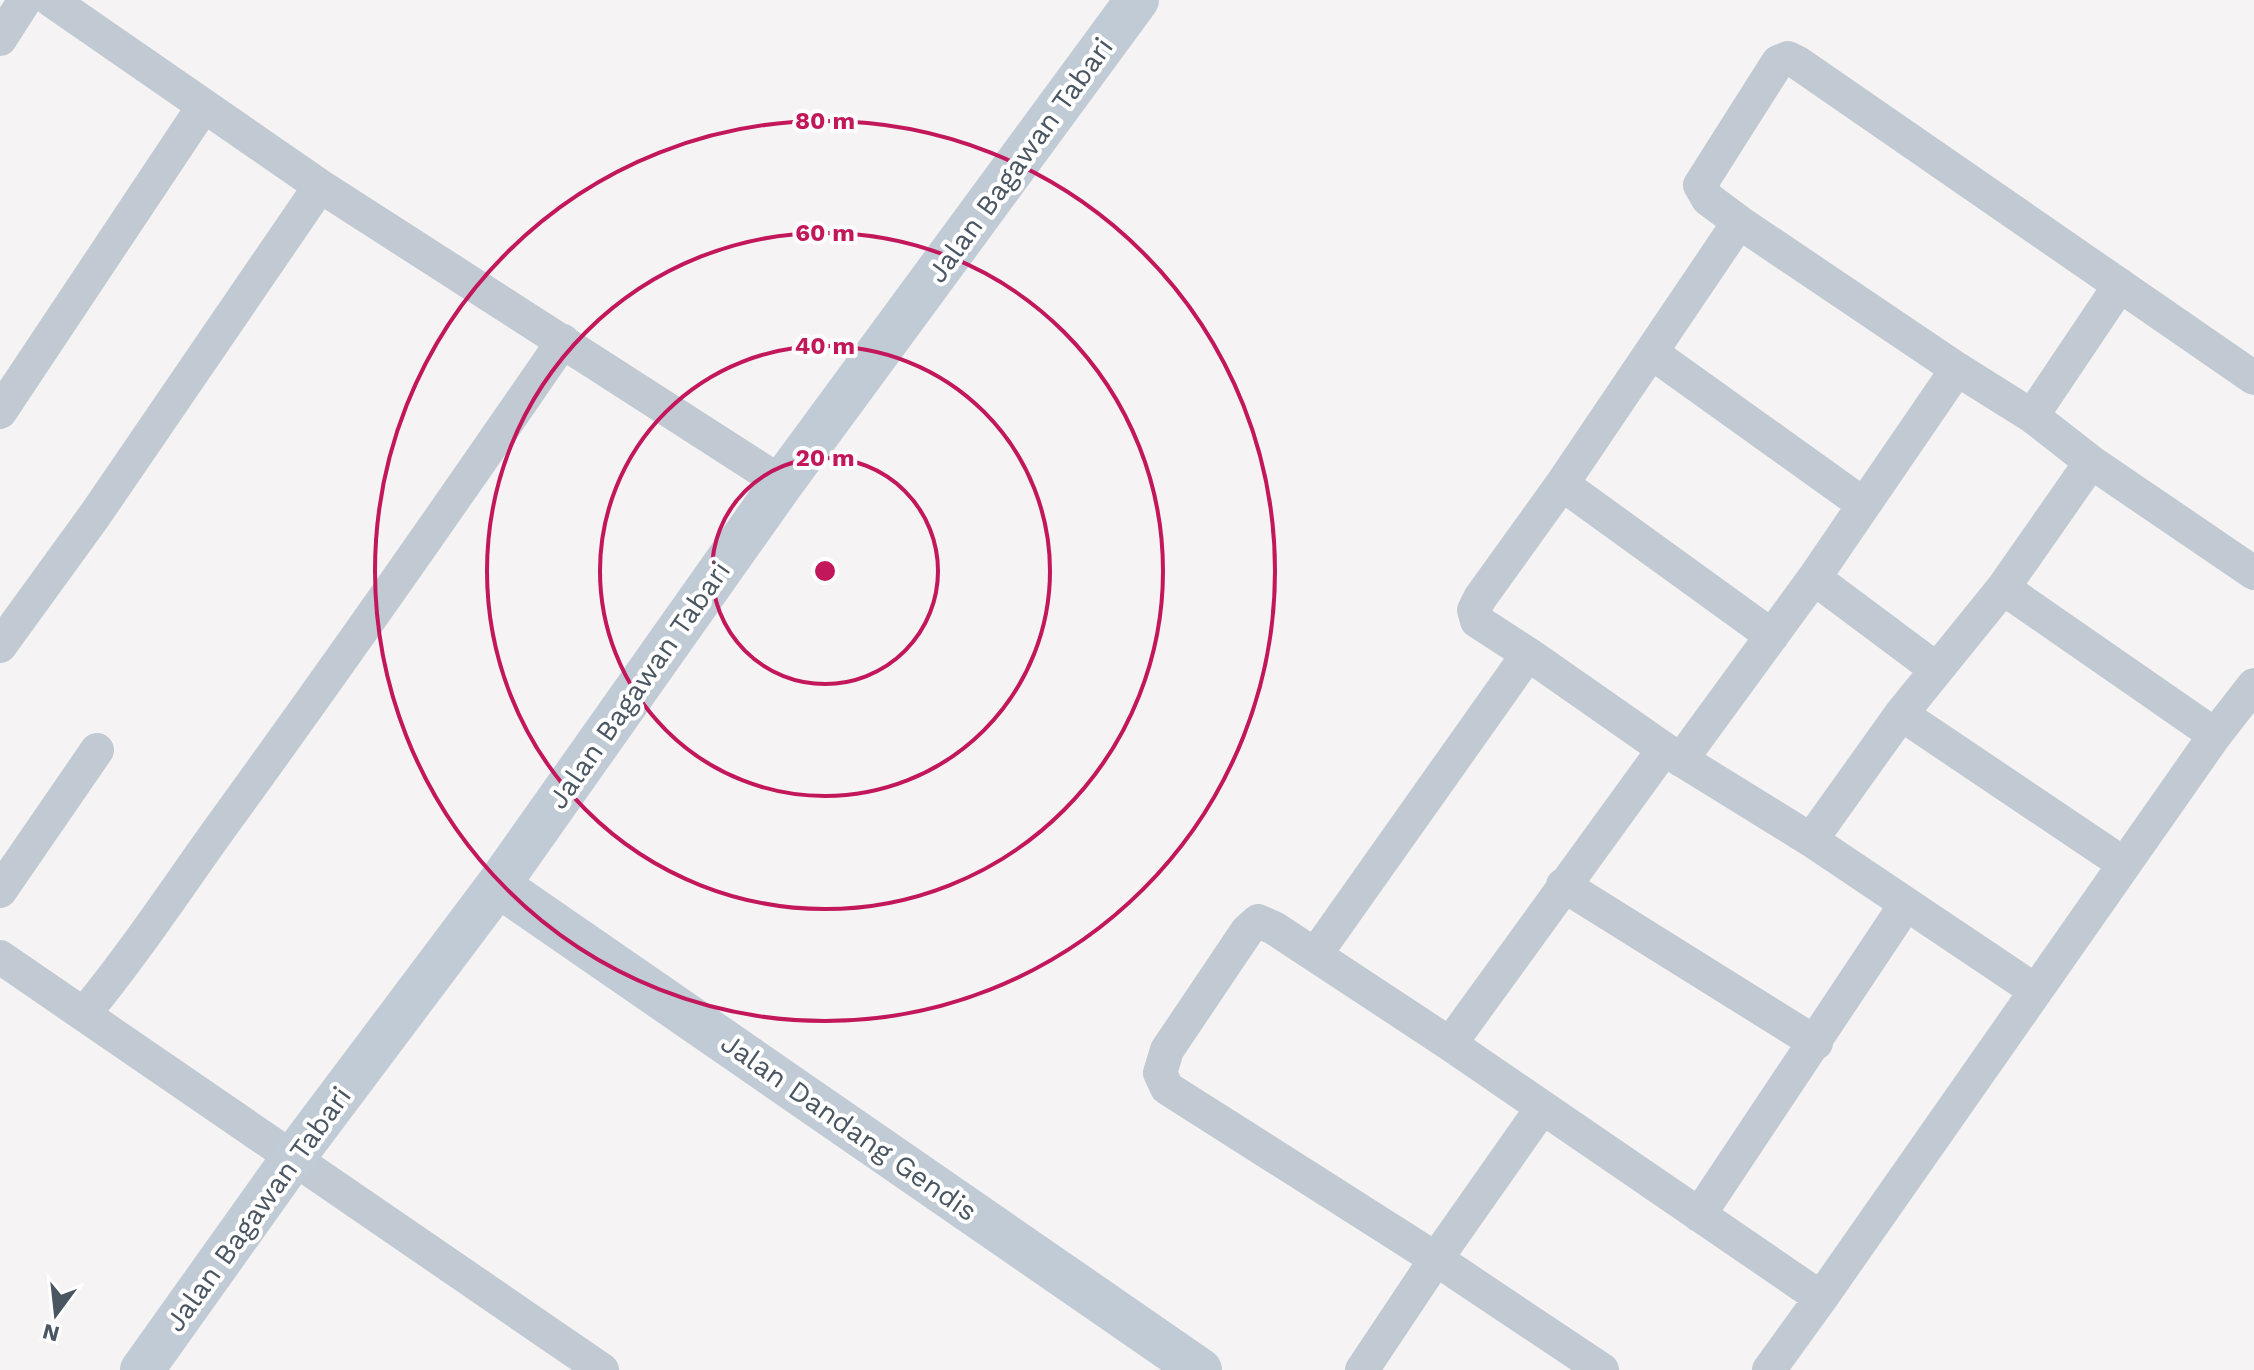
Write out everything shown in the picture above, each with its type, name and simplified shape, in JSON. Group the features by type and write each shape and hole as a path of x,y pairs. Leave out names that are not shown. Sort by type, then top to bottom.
{"street":[{"path":"0,39 25,0"},
{"path":"51,0 320,186 782,483"},
{"name":"Jalan Bagawan Tabari","path":"142,1370 293,1158 498,885 782,483 1137,0"},
{"path":"2254,378 1788,58 1778,62 1700,185 1708,199 1739,222 2032,416 2091,462 2254,573"},
{"path":"0,412 203,107"},
{"path":"0,646 95,515 320,186"},
{"path":"1739,222 1562,484 1480,598 1474,610 1477,621 1672,754 1811,840 2036,991"},
{"path":"2032,416 2120,285"},
{"path":"84,1014 119,972 469,479 563,341"},
{"path":"1652,353 1863,504"},
{"path":"1450,1044 1563,885 1772,636 1957,369"},
{"path":"1811,840 1901,714 2003,588 2091,462"},
{"path":"1562,484 1772,636"},
{"path":"1814,578 1936,669"},
{"path":"2003,588 2215,735"},
{"path":"1315,955 1528,654"},
{"path":"1769,1370 2215,735 2254,685"},
{"path":"1901,714 2124,864"},
{"path":"0,891 97,750"},
{"name":"Jalan Dandang Gendis","path":"498,885 1200,1370"},
{"path":"1563,885 1816,1043"},
{"path":"1699,1215 1906,904"},
{"path":"1602,1370 1436,1259 1167,1088 1160,1073 1167,1050 1247,931 1258,921 1274,928 1450,1044 1821,1298"},
{"path":"0,957 602,1370"},
{"path":"1362,1370 1542,1108"}]}
